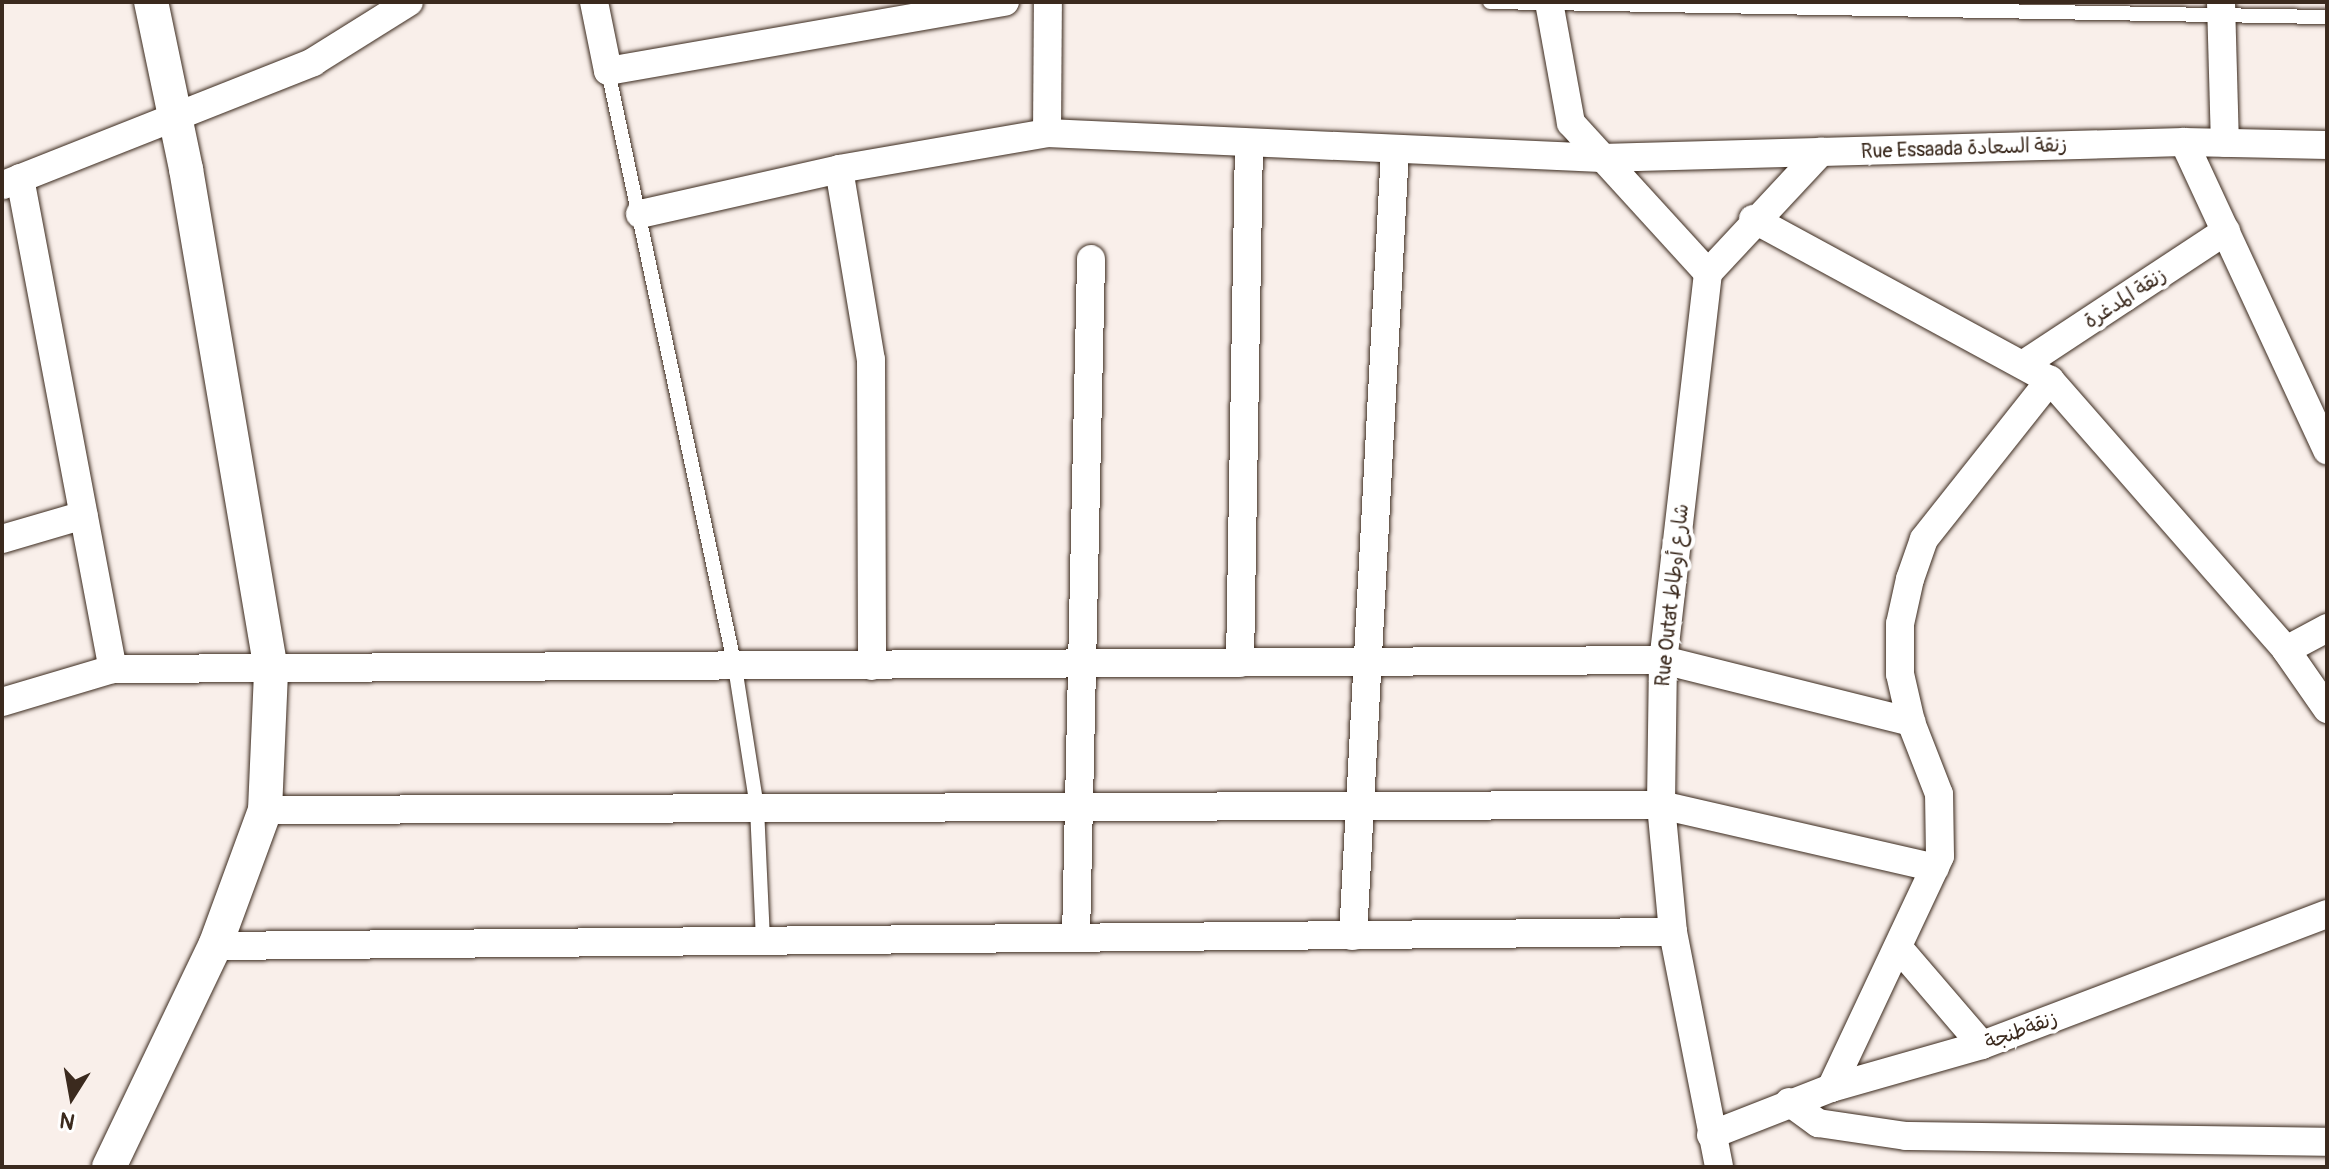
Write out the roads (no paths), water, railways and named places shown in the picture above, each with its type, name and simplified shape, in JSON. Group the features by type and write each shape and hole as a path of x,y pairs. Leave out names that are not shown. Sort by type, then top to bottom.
{"street":[{"path":"109,1167 215,946 265,810 271,670 176,114 151,2"},
{"path":"113,669 84,515 11,182 313,62 409,2"},
{"path":"594,2 608,71 1005,2"},
{"path":"1047,133 1048,2"},
{"path":"1549,2 1571,123 1708,273 1753,219 1821,152"},
{"path":"2222,9 2225,143"},
{"name":"Rue Essaada زنقة السعادة","path":"640,214 839,169 1047,133 1601,158 2184,142 2327,145"},
{"path":"2184,142 2327,450"},
{"path":"1240,663 1249,143"},
{"path":"1353,936 1395,150"},
{"path":"839,169 871,360 872,666"},
{"path":"1753,219 2050,380 2286,650 2327,709"},
{"name":"زنقة المدغرة","path":"2024,364 2226,231"},
{"path":"1076,938 1086,664 1091,259"},
{"name":"Rue Outat شارع أوطاط","path":"1708,273 1663,660 1661,805 1673,932 1719,1167"},
{"path":"1831,1088 1935,868 1943,822 1939,794 1911,722 1900,674 1900,624 1924,539 2050,380"},
{"path":"2,539 84,515"},
{"path":"2286,650 2327,628"},
{"path":"2,702 113,669 1663,660 1911,722"},
{"path":"265,810 1661,805 1935,868"},
{"name":"زنقةطنجة","path":"1711,1135 1831,1088 1982,1045 2327,914"},
{"path":"215,946 1673,932"},
{"path":"1898,947 1982,1045"},
{"path":"1789,1102 1818,1123 1906,1136 2327,1142"}],"lane":[{"path":"1490,2 2222,9 2327,17"},
{"path":"608,71 735,667 757,808 763,941"}]}
